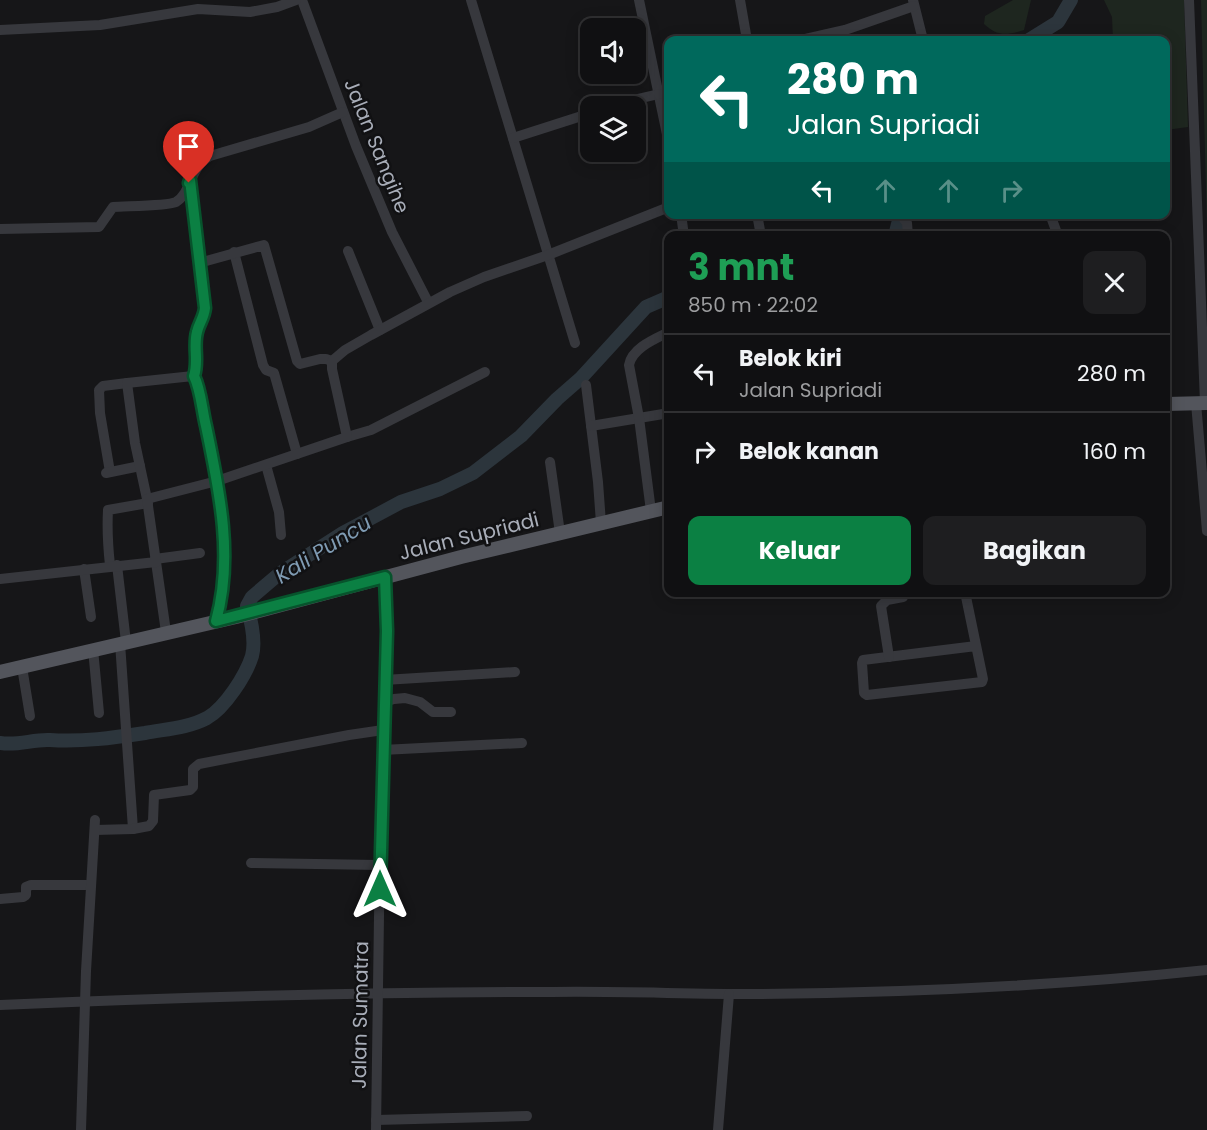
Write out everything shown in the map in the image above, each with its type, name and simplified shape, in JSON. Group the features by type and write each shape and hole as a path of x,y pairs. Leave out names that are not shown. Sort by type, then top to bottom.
{"main road":[{"path":"1170,404 1203,403"},
{"name":"Jalan Supriadi","path":"0,672 236,617 385,577 664,508"}],"street":[{"path":"0,30 100,25 198,9 250,12 277,7 296,0"},
{"name":"Jalan Sangihe","path":"302,0 343,112 392,232 428,302"},
{"path":"471,0 575,343"},
{"path":"638,96 662,88 639,0"},
{"path":"740,0 746,36"},
{"path":"1189,0 1207,531"},
{"path":"827,36 913,3 922,36"},
{"path":"0,229 99,227 113,207 175,202 183,195 199,164 210,156 309,127 343,112"},
{"path":"513,138 580,117"},
{"path":"190,180 204,316 196,335 198,366 194,376 218,481 225,554 225,577 216,621"},
{"path":"346,437 332,376 332,362 345,350 428,302 664,209"},
{"path":"199,263 264,245 297,361 300,364 326,359 332,362"},
{"path":"348,251 380,330"},
{"path":"234,252 263,365 266,370 274,373 297,454"},
{"path":"651,511 630,361 639,349 664,335"},
{"path":"133,829 123,642 107,537 108,510 218,481 371,430 485,372"},
{"path":"140,466 108,473 99,390 103,386 194,376"},
{"path":"127,383 135,443 148,501 166,632"},
{"path":"586,385 602,523"},
{"path":"591,426 664,414"},
{"path":"550,462 560,533"},
{"path":"266,465 279,512 281,535"},
{"path":"0,579 200,553"},
{"path":"84,569 91,617"},
{"name":"Jalan Sumatra","path":"376,1125 382,750 387,631 385,577"},
{"path":"889,657 881,606 887,600 903,597"},
{"path":"966,597 983,679 979,683 865,694 863,660 976,646"},
{"path":"93,649 99,713"},
{"path":"22,667 30,716"},
{"path":"384,680 515,672"},
{"path":"384,702 405,698 420,702 433,712 451,712"},
{"path":"81,1130 84,1002 95,825 133,829 152,824 154,795 190,790 194,787 193,769 199,764 383,730"},
{"path":"382,750 522,743"},
{"path":"251,863 380,865"},
{"path":"0,899 23,897 26,895 26,887 31,885 91,885"},
{"path":"0,1005 377,993 729,994 982,989 1207,970"},
{"path":"718,1130 729,994"},
{"path":"376,1125 527,1116"}],"shaded area":[{"path":"1013,0 1031,0 1024,30 1003,34 984,24 985,16"},
{"path":"1104,0 1184,0 1188,127 1170,129 1170,36 1113,36 1112,17"},
{"path":"1201,0 1207,0 1207,228"}],"waterway":[{"name":"Kali Puncu","path":"1035,36 1058,22 1071,0"},
{"name":"Kali Puncu","path":"896,231 898,224 903,219"},
{"name":"Kali Puncu","path":"0,743 109,738 177,728 207,718 221,707 234,690 252,656 253,637 247,606 252,597 279,574 343,533 401,502 440,489 473,473 521,436 581,378 646,307 664,299"}],"route":[{"path":"189,183 190,180 205,308 196,335 198,366 194,376 218,481 225,554 225,577 216,621 385,577 387,631 380,889"}]}
